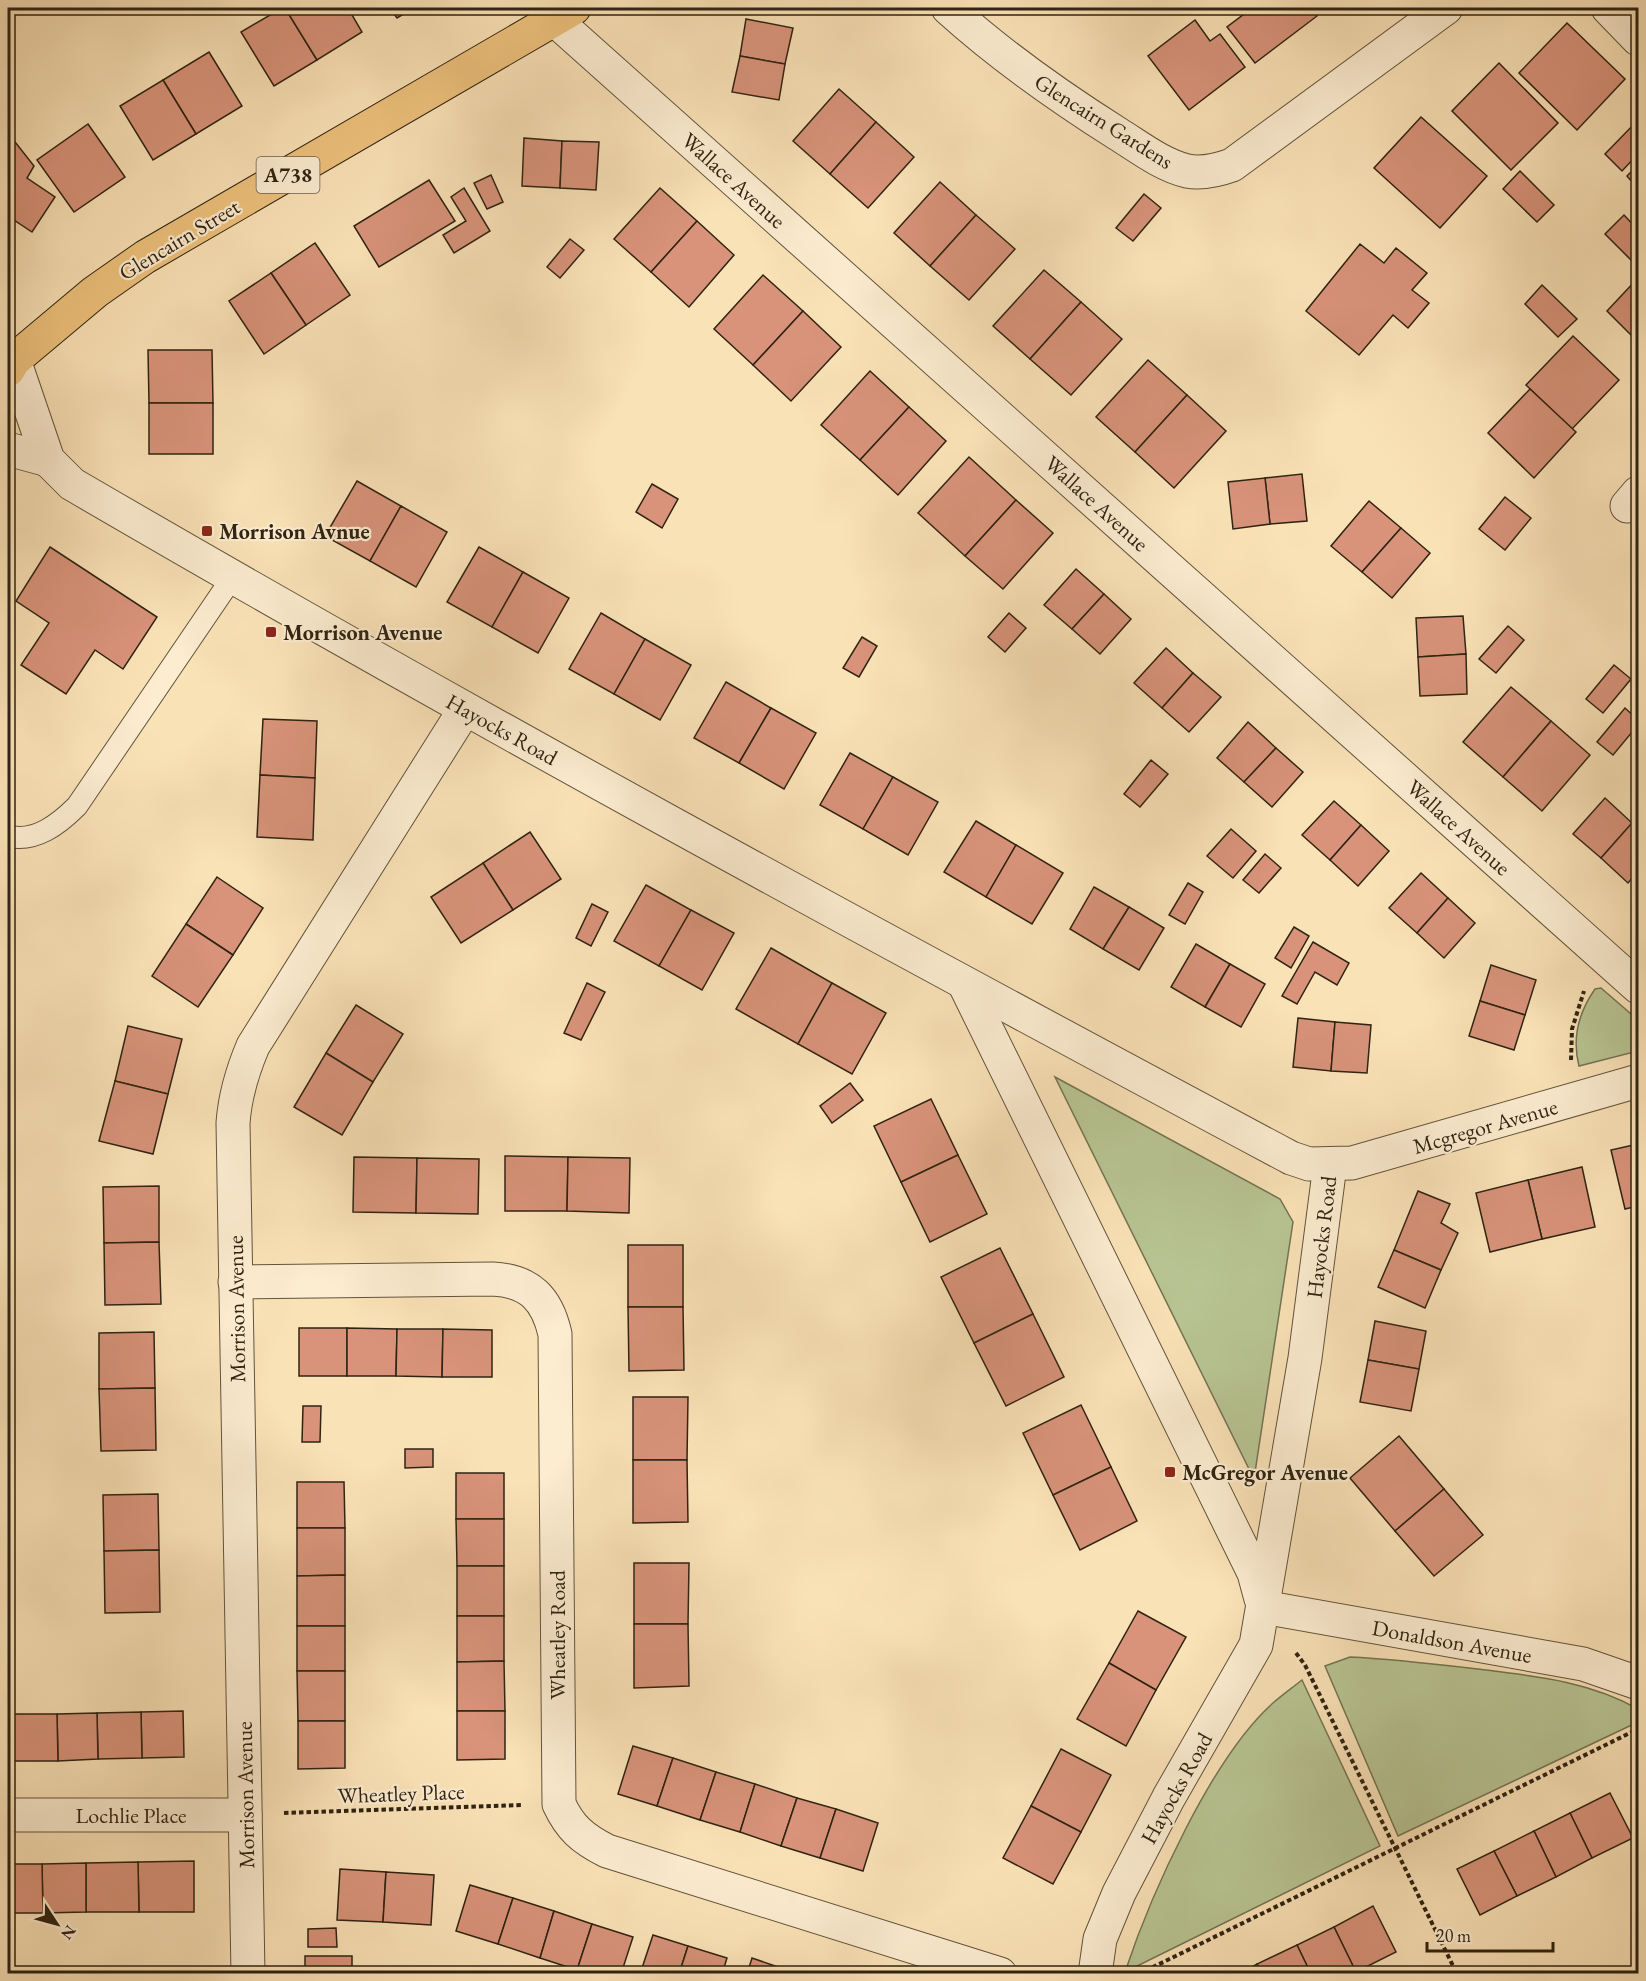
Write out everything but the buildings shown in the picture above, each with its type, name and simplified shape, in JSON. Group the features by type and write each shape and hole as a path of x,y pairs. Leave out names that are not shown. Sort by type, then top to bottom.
{"main road":[{"name":"Glencairn Street","path":"10,364 95,292 146,257 565,14"}],"street":[{"name":"Glencairn Gardens","path":"948,8 992,48 1077,108 1153,156 1187,171 1203,172 1232,165 1446,8"},
{"path":"1608,8 1638,39"},
{"name":"Wallace Avenue","path":"565,14 1638,987"},
{"name":"Hayocks Road","path":"10,364 48,460 72,484 232,578 465,709 965,985 1291,1158 1310,1164 1330,1166 1305,1358 1256,1645 1250,1661 1169,1797 1119,1893 1100,1938 1095,1974"},
{"name":"Hayocks Road","path":"8,449 48,460"},
{"name":"Morrison Avenue","path":"248,1974 232,1123 239,1078 253,1046 465,709"},
{"name":"Hayocks Road","path":"965,985 1254,1573 1263,1606"},
{"name":"Mcgregor Avenue","path":"1330,1166 1374,1158 1638,1082"},
{"name":"Wheatley Road","path":"235,1282 513,1280 532,1291 545,1304 555,1334 559,1804 568,1823 578,1834 607,1851 942,1965 1000,1974"},
{"name":"Donaldson Avenue","path":"1263,1606 1583,1664 1638,1683"},
{"name":"Lochlie Place","path":"17,1815 245,1815"}],"lane":[{"path":"8,836 35,835 46,831 77,806 232,578"}],"path":[{"path":"1580,1099 1571,1061 1572,1029 1584,992 1607,959"},
{"path":"1263,1606 1305,1665 1457,1974"},
{"path":"1139,1974 1393,1847 1638,1729"},
{"name":"Wheatley Place","path":"245,1815 559,1804"}],"green space":[{"path":"1601,988 1638,1020 1638,1051 1579,1066 1576,1046 1578,1026 1589,998 1595,989"},
{"path":"1055,1077 1280,1199 1293,1222 1254,1479"},
{"path":"1350,1657 1446,1665 1561,1681 1600,1692 1638,1709 1638,1722 1398,1836 1325,1666"},
{"path":"1302,1680 1380,1846 1125,1972 1167,1867 1206,1791 1250,1727 1273,1703"}],"place":[{"name":"Morrison Avnue","path":"207,531"},
{"name":"Morrison Avenue","path":"271,632"},
{"name":"McGregor Avenue","path":"1170,1472"}]}
